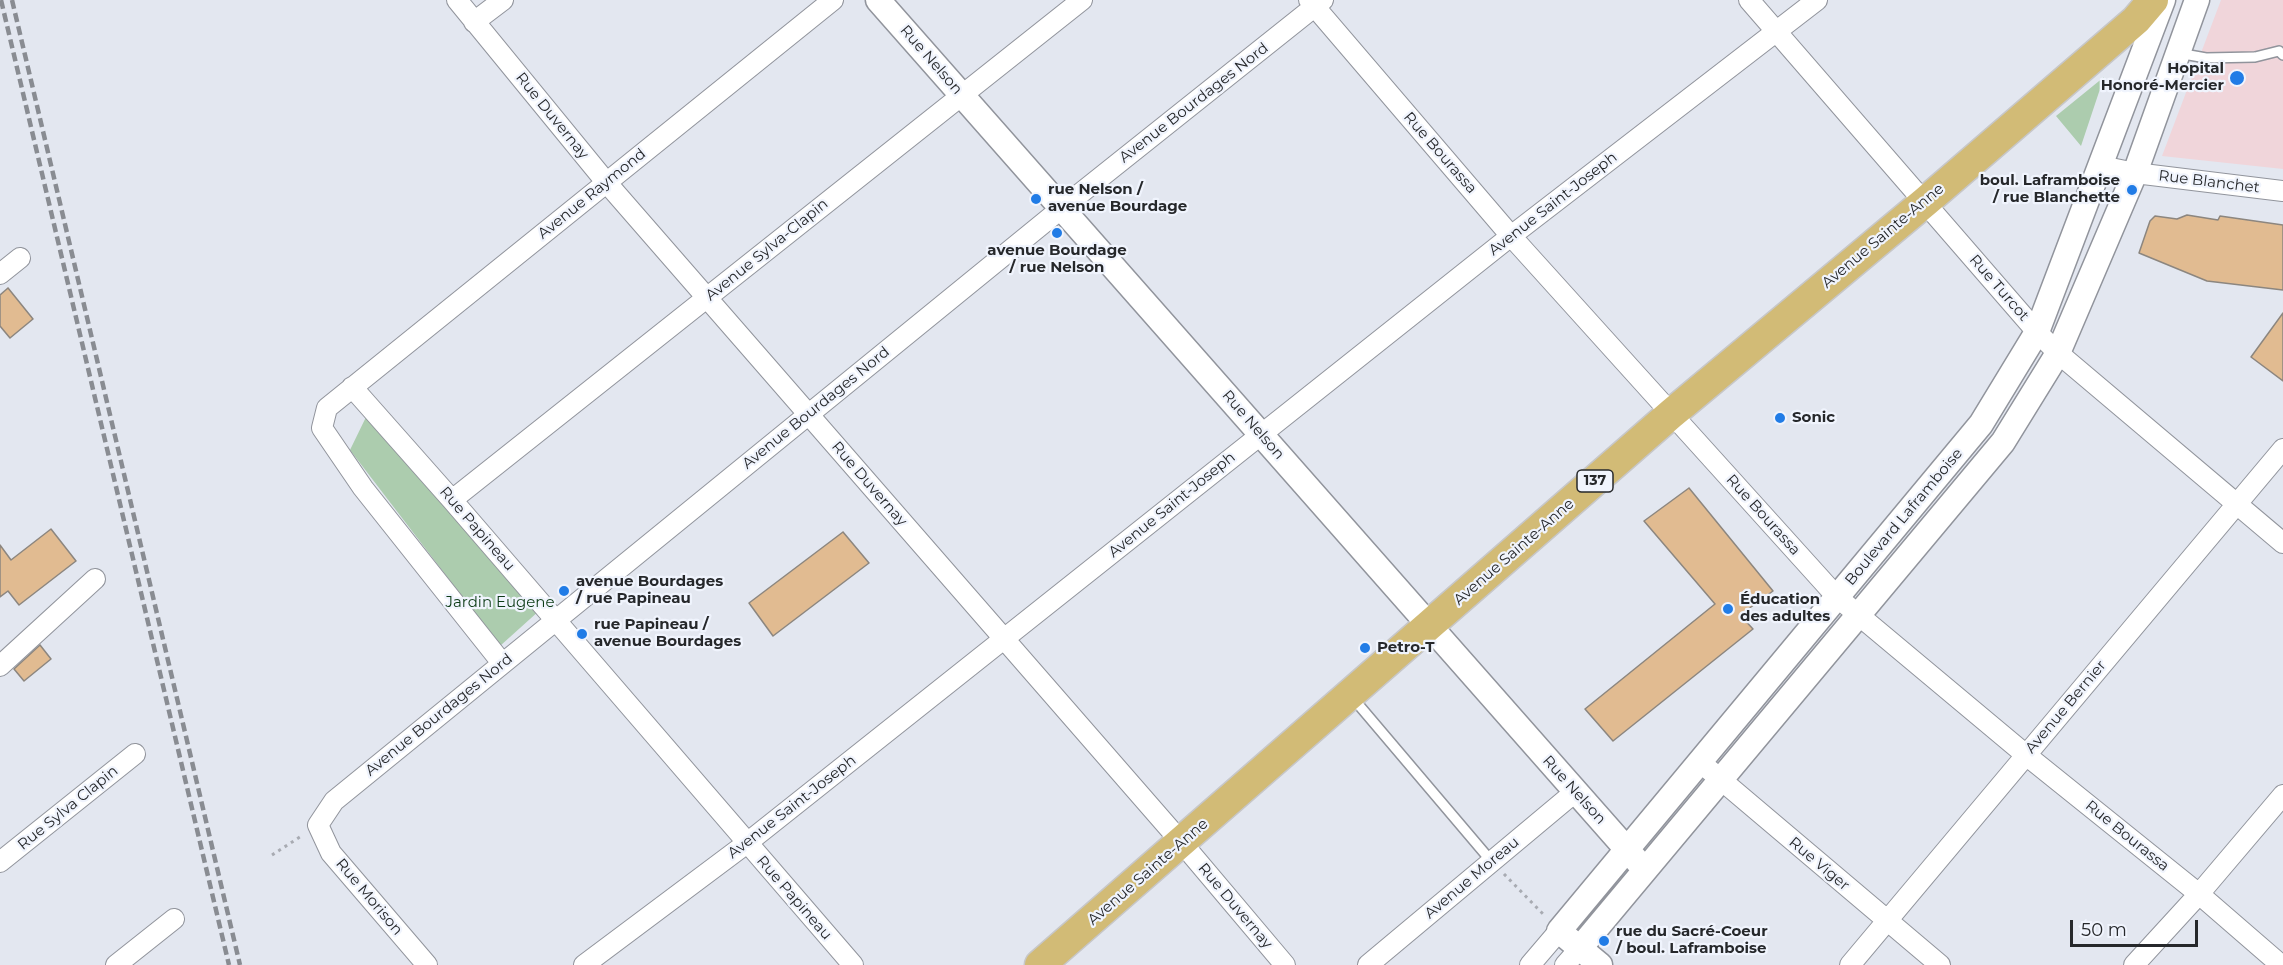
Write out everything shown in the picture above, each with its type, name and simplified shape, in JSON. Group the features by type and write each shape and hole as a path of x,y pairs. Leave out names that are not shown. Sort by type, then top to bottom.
{"main road":[{"name":"Avenue Sainte-Anne","path":"1040,965 1671,414 1924,202 2136,20 2153,0"}],"street":[{"name":"Rue Duvernay","path":"457,0 606,183 1182,843 1285,965"},
{"path":"474,22 503,0"},
{"name":"Avenue Raymond","path":"352,387 833,0"},
{"name":"Rue Nelson","path":"879,0 1645,870"},
{"name":"Avenue Sylva-Clapin","path":"452,500 1082,0"},
{"name":"Rue Turcot","path":"1749,0 2037,332 2058,353 2283,543"},
{"name":"Avenue Saint-Joseph","path":"584,965 747,843 1511,236 1817,0"},
{"name":"Boulevard Laframboise","path":"1530,965 1555,926 1627,849 1981,424 2037,332 2163,0"},
{"name":"Boulevard Laframboise","path":"1573,956 2003,442 2058,353 2135,173 2197,0"},
{"name":"Avenue Bourdages Nord","path":"318,825 334,801 1316,2"},
{"name":"Rue Bourassa","path":"1316,2 1511,236 1837,597 2026,755 2199,894 2281,965"},
{"name":"Rue Blanchet","path":"2101,166 2135,173 2283,191"},
{"path":"0,274 20,258"},
{"path":"352,387 327,408 322,428 363,488 502,663"},
{"name":"Rue Papineau","path":"352,387 852,965"},
{"name":"Avenue Bernier","path":"1850,965 2283,449"},
{"path":"0,665 95,579"},
{"name":"Rue Sylva Clapin","path":"0,862 135,754"},
{"name":"Rue Viger","path":"1700,762 1940,965"},
{"name":"Avenue Moreau","path":"1368,965 1575,792"},
{"path":"2134,965 2199,894 2283,795"},
{"name":"Rue Morison","path":"318,825 331,853 427,965"},
{"path":"116,965 174,919"},
{"path":"1555,926 1573,956 1600,965"}],"lane":[{"path":"2178,52 2206,58 2255,57 2279,51 2283,55"},
{"path":"1351,695 1492,862"}],"path":[{"path":"272,855 318,825"},
{"path":"1492,862 1555,926"}],"shaded area":[{"name":"Hopital Honoré-Mercier","path":"2221,0 2283,0 2283,169 2162,156"}],"green space":[{"path":"2104,77 2081,146 2056,116"},
{"name":"Jardin Eugene","path":"367,415 540,610 500,646 350,450"}],"building":[{"path":"2187,215 2218,220 2220,216 2283,225 2283,290 2207,281 2139,253 2150,221 2155,216 2177,219"},
{"path":"8,288 33,319 10,338 0,326 0,295"},
{"path":"2283,313 2283,381 2251,357"},
{"name":"Éducation des adultes","path":"1689,488 1773,591 1740,615 1753,629 1613,741 1585,709 1715,604 1644,521"},
{"path":"51,529 76,561 19,605 8,591 0,597 0,545 11,560"},
{"path":"843,532 869,563 773,636 749,603"},
{"path":"40,645 51,659 24,681 14,669"}],"railway":[{"path":"1,0 229,965"},
{"path":"12,0 240,965"}],"place":[{"name":"Hopital Honoré-Mercier","path":"2237,78"},
{"name":"boul. Laframboise / rue Blanchette","path":"2132,190"},
{"name":"rue Nelson / avenue Bourdage","path":"1036,199"},
{"name":"avenue Bourdage / rue Nelson","path":"1057,233"},
{"name":"Sonic","path":"1780,418"},
{"name":"avenue Bourdages / rue Papineau","path":"564,591"},
{"name":"Éducation des adultes","path":"1728,609"},
{"name":"rue Papineau / avenue Bourdages","path":"582,634"},
{"name":"Petro-T","path":"1365,648"},
{"name":"rue du Sacré-Coeur / boul. Laframboise","path":"1604,941"}]}
